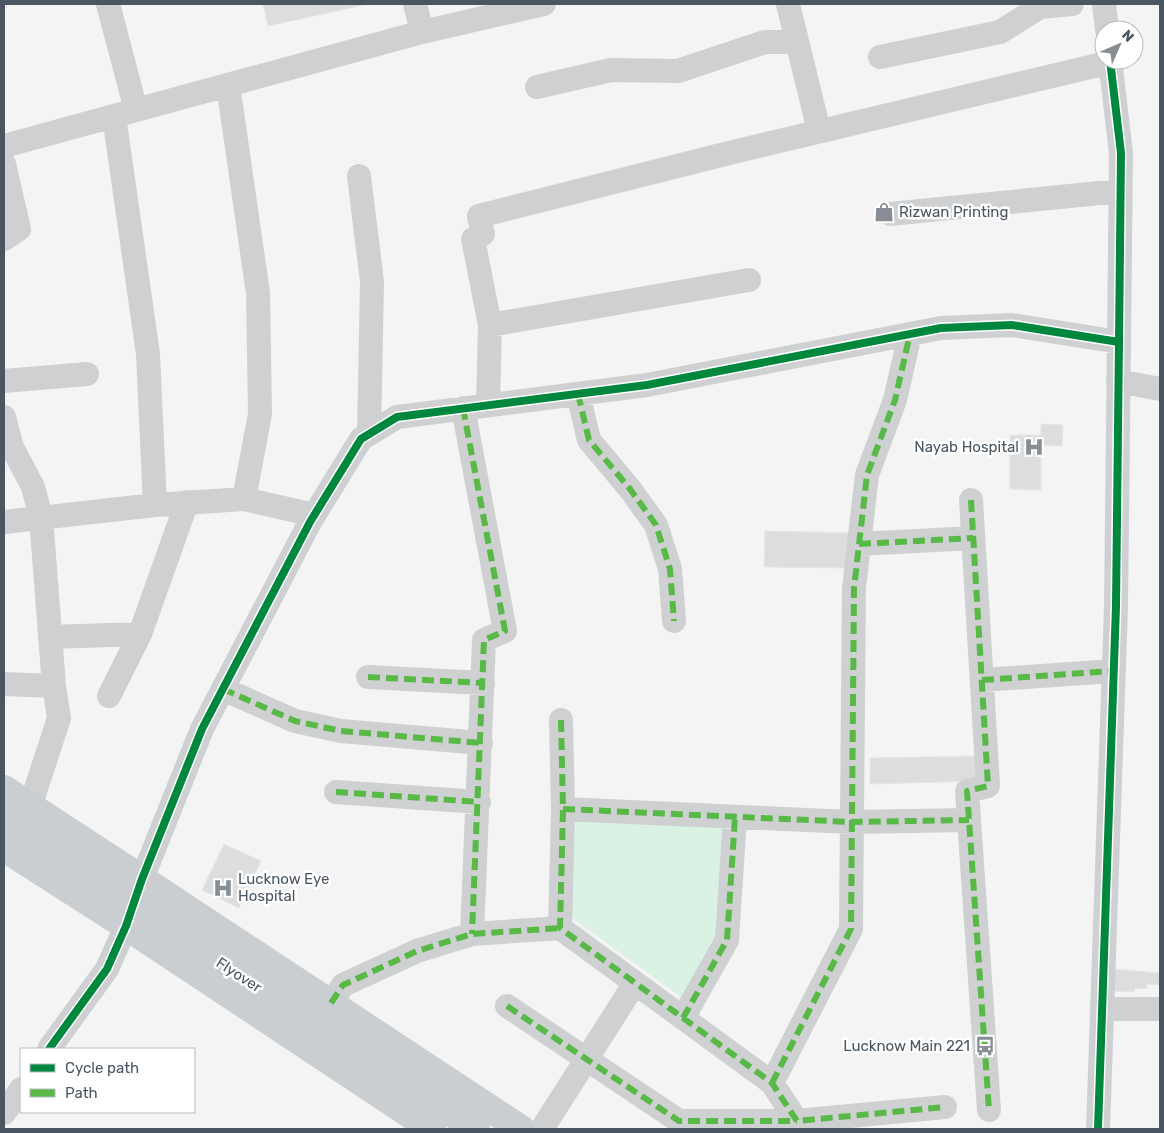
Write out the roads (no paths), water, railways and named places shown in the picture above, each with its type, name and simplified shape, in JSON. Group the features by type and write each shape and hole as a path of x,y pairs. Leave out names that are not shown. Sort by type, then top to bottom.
{"main road":[{"path":"4,790 521,1129"},
{"name":"Flyover","path":"4,818 249,982 476,1129"},
{"path":"4,848 126,926 432,1129"}],"street":[{"path":"108,4 125,113 148,354 155,505"},
{"path":"415,4 422,32"},
{"path":"4,146 422,32 544,4"},
{"path":"788,4 819,131"},
{"path":"880,57 1000,32 1040,7 1072,4"},
{"path":"1104,4 1106,20"},
{"path":"537,87 611,70 678,71 765,42 797,42"},
{"path":"488,405 490,324 473,239 483,234 479,216 1094,65"},
{"path":"1098,1129 1114,671 1119,342 1121,153 1111,70"},
{"path":"228,85 258,293 260,414 244,499"},
{"path":"4,164 19,229 4,240"},
{"path":"359,176 372,282 369,434"},
{"path":"890,214 1120,191"},
{"path":"490,324 749,280"},
{"path":"50,1048 107,968 126,926 142,879 202,729 314,515 362,438 397,417 647,385 941,328 1012,325 1119,342"},
{"path":"772,1083 850,929 854,588 867,475 895,400 910,334"},
{"path":"4,382 87,374"},
{"path":"1118,381 1160,389"},
{"path":"578,394 589,440 630,489 656,525 670,569 674,621"},
{"path":"464,408 505,631 484,640 479,802 472,934"},
{"path":"4,417 12,446 34,487 42,517 54,686 59,718 30,807"},
{"path":"4,522 155,505 244,499 314,515"},
{"path":"971,500 988,786 967,791 989,1110"},
{"path":"109,696 140,634 187,502"},
{"path":"859,544 973,538"},
{"path":"50,637 140,634"},
{"path":"982,680 1114,671"},
{"path":"368,677 483,682"},
{"path":"4,684 54,686"},
{"path":"223,689 296,721 341,731 481,743"},
{"path":"560,928 563,809 561,720"},
{"path":"336,792 479,802"},
{"path":"563,809 852,822 969,820"},
{"path":"683,1018 727,940 735,817"},
{"path":"331,1003 343,986 417,951 472,934 560,928 772,1083 797,1121"},
{"path":"542,1129 635,983"},
{"path":"507,1006 679,1121 797,1121 945,1107"},
{"path":"1102,1009 1160,1009"},
{"path":"4,1113 20,1089"}],"place":[{"name":"Rizwan Printing","path":"884,212"},
{"name":"Nayab Hospital","path":"1034,447"},
{"name":"Lucknow Eye Hospital","path":"223,888"},
{"name":"Lucknow Main 221","path":"985,1046"}]}
